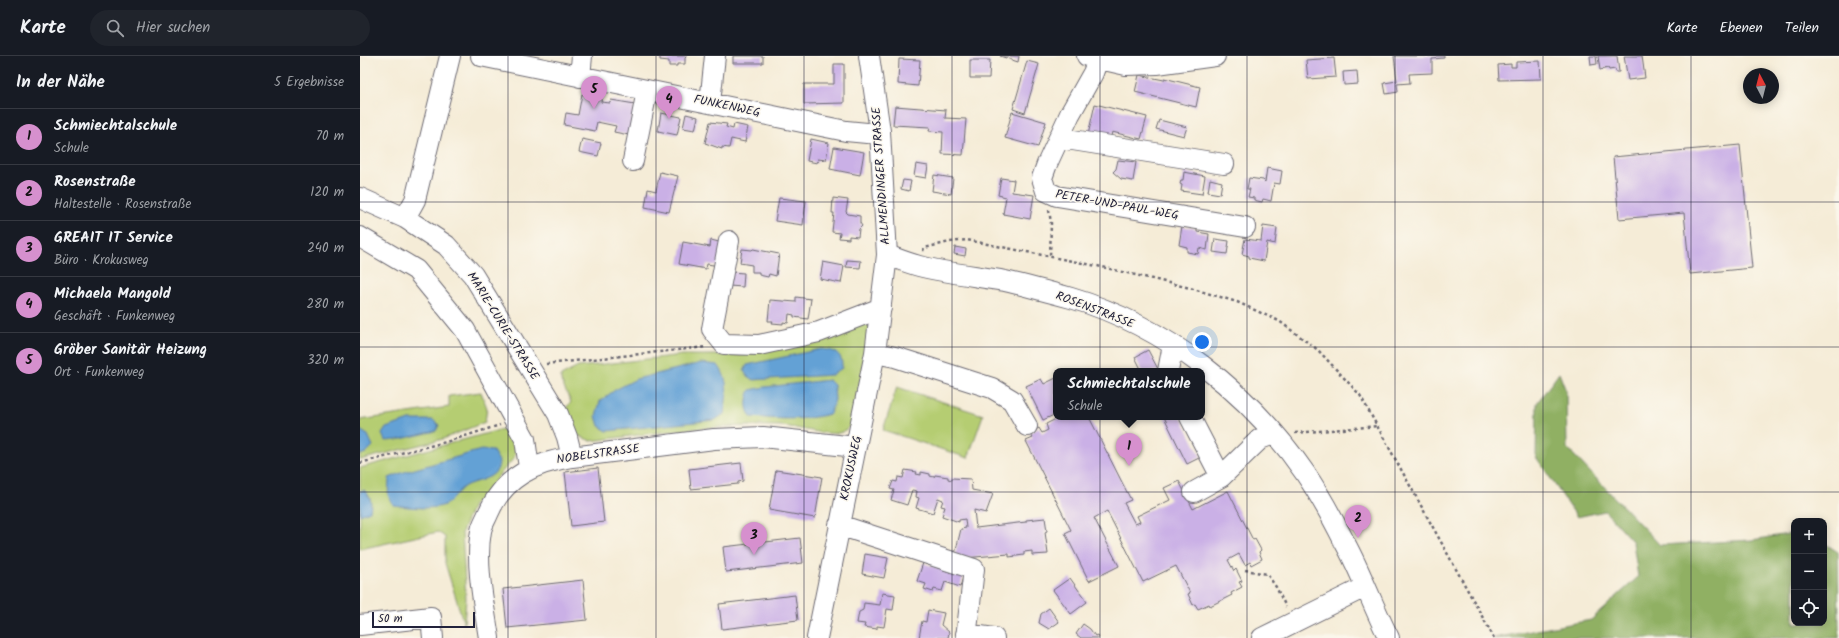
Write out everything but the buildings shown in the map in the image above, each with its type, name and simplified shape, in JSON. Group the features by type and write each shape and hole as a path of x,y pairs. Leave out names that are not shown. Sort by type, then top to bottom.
{"street":[{"path":"405,218 415,200 450,56"},
{"name":"FUNKENWEG","path":"481,56 846,131 867,133 880,131"},
{"path":"580,77 582,56"},
{"path":"710,103 715,56"},
{"name":"ALLMENDINGER STRASSE","path":"869,56 880,131 887,255 882,302"},
{"name":"PETER-UND-PAUL-WEG","path":"1215,56 1157,64 1126,65 1092,57 1093,73 1070,114 1042,178 1046,191 1057,196 1245,226"},
{"path":"633,161 647,91"},
{"path":"1060,138 1224,164"},
{"name":"MARIE-CURIE-STRASSE","path":"360,198 405,218 446,245 473,275 558,414 567,437 572,457"},
{"path":"360,237 416,270 465,330 516,420 525,439 529,468"},
{"path":"729,241 712,329 724,344 759,345 819,332 882,302"},
{"name":"ROSENSTRASSE","path":"887,255 918,266 1008,282 1073,299 1124,319 1173,344 1205,368"},
{"name":"KROKUSWEG","path":"817,638 839,525 876,353 882,302"},
{"path":"1169,368 1173,344"},
{"path":"876,353 895,357 992,388 1012,400 1027,426"},
{"name":"ROSENSTRASSE","path":"1205,368 1227,385 1249,405 1305,473 1357,565 1365,587 1389,638"},
{"path":"1192,420 1221,477"},
{"path":"1194,492 1221,477 1260,439 1274,434"},
{"name":"NOBELSTRASSE","path":"489,638 480,559 481,530 493,502 510,482 529,468 550,460 714,438 763,437 856,447"},
{"path":"839,525 974,569 966,636 994,638"},
{"path":"1262,638 1365,587"},
{"path":"360,625 431,617 433,638"}],"path":[{"path":"1046,191 1051,224 1050,257"},
{"path":"922,254 924,248 967,240 1102,267 1190,288 1237,302 1279,321 1318,350 1360,395 1494,638"},
{"path":"530,367 724,344"},
{"path":"360,463 446,442 516,420"},
{"path":"1274,434 1378,426"},
{"path":"1245,570 1267,574 1276,587 1294,622"}],"green space":[{"path":"865,322 870,326 855,420 842,432 822,433 782,426 734,426 591,441 577,435 566,408 571,402 561,381 561,376 578,367 682,355 743,355 797,343"},
{"path":"1559,373 1566,391 1567,448 1660,545 1752,540 1791,534 1791,626 1827,626 1827,545 1838,552 1839,638 1494,638 1591,620 1638,577 1633,542 1605,511 1577,517 1536,457 1537,403"},
{"path":"897,387 983,415 968,458 883,430"},
{"path":"481,392 487,408 485,422 443,439 360,460 360,420 449,407 449,396"},
{"path":"510,427 515,435 517,449 514,458 481,499 473,505 462,532 466,599 464,624 445,563 445,537 438,532 360,549 360,468"}],"water":[{"path":"821,349 834,351 837,353 841,359 842,368 832,375 753,380 747,376 744,371 747,365"},
{"path":"701,363 718,365 722,371 726,383 727,394 724,414 715,420 607,431 599,426 596,416 600,401 615,390 636,379"},
{"path":"829,380 834,385 835,400 830,414 810,418 791,419 751,417 749,414 747,404 750,390"},
{"path":"409,420 433,420 439,425 436,431 397,440 385,441 382,434 386,428"},
{"path":"360,430 368,435 373,446 366,453 360,455"},
{"path":"481,450 493,451 499,461 497,470 487,478 465,486 445,505 423,508 393,505 388,495 389,478 401,473"},
{"path":"364,490 370,497 371,508 370,511 360,515 360,491"}],"place":[{"name":"Gröber Sanitär Heizung","path":"594,109"},
{"name":"Michaela Mangold","path":"669,119"},
{"name":"Schmiechtalschule","path":"1129,466"},
{"name":"Rosenstraße","path":"1358,538"},
{"name":"GREAIT IT Service","path":"754,555"}]}
